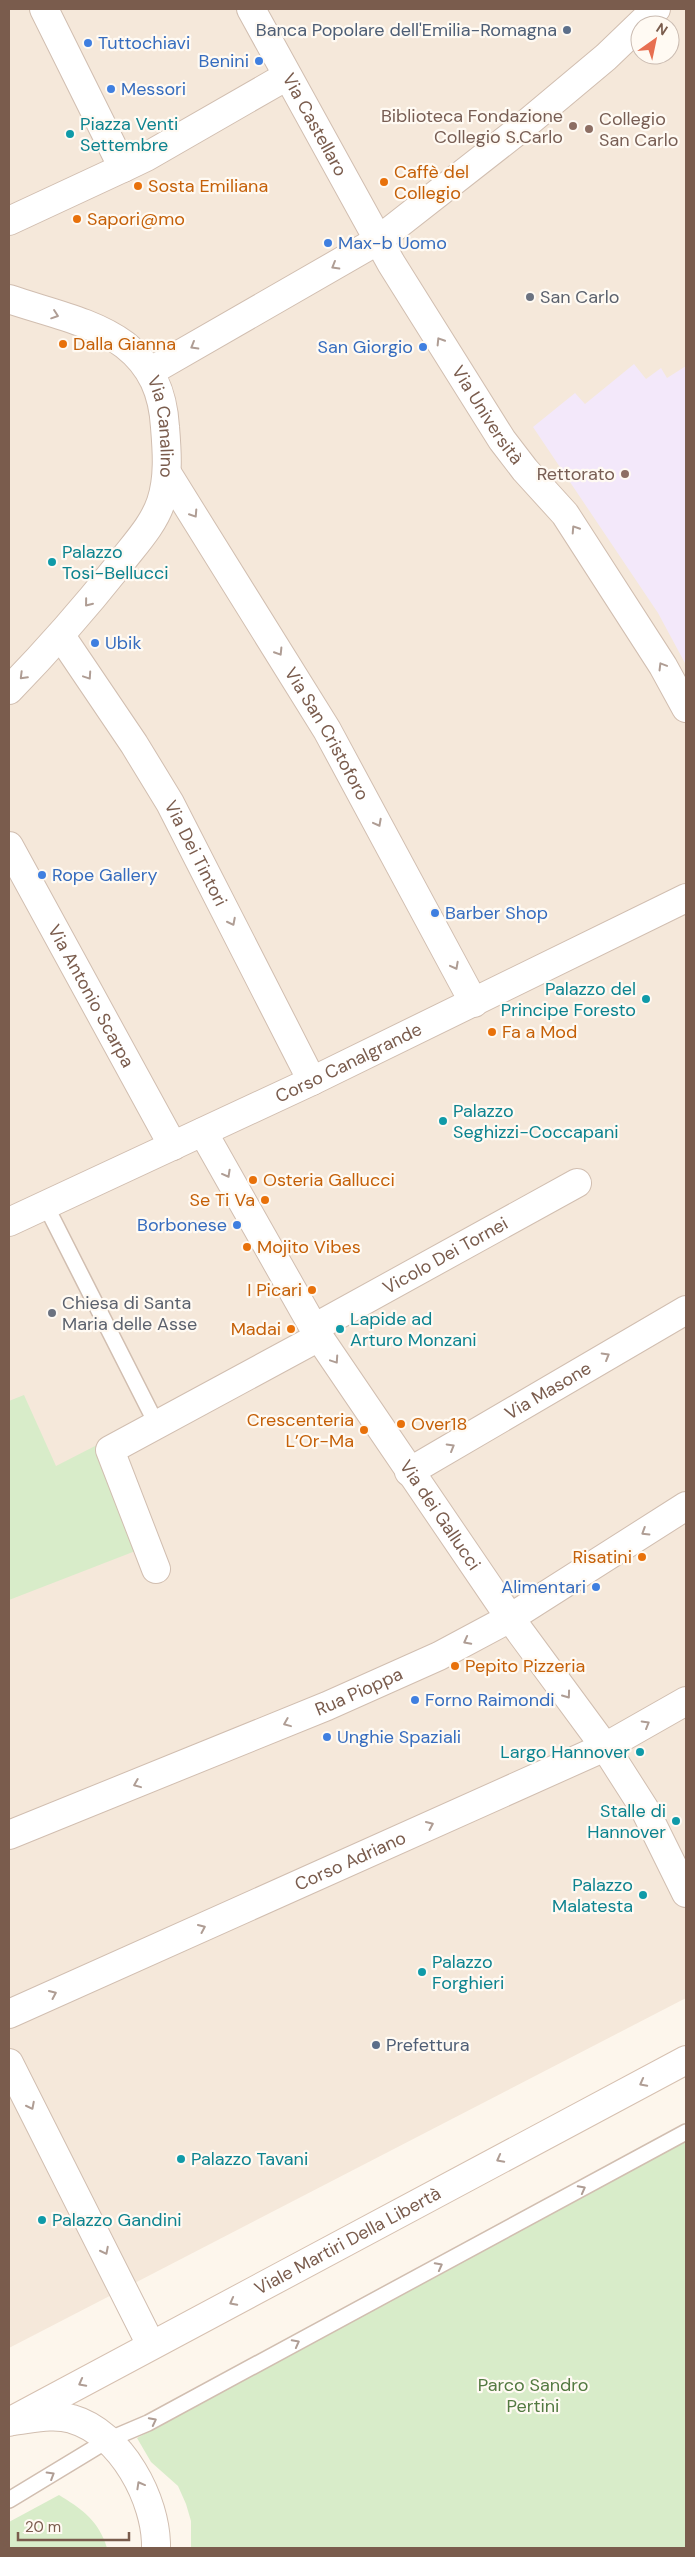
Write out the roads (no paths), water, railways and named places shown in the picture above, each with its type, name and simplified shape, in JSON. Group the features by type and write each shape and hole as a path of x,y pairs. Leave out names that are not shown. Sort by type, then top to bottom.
{"street":[{"path":"44,9 134,163"},
{"name":"Via Castellaro","path":"250,9 378,241"},
{"name":"Via Canalino","path":"9,690 61,636 145,532 161,502 167,473 164,414 161,397 151,371 378,241 520,130 606,57 656,9"},
{"path":"9,221 134,163 287,76"},
{"name":"Via Università","path":"378,241 502,440 524,470 566,514 663,666 686,708"},
{"path":"9,300 110,336 125,345 151,371"},
{"name":"Via San Cristoforo","path":"167,473 327,730 474,1003"},
{"name":"Via Dei Tintori","path":"61,636 134,744 170,803 312,1081"},
{"name":"Via Antonio Scarpa","path":"9,846 173,1146"},
{"name":"Corso Canalgrande","path":"11,1215 46,1206 312,1081 686,898"},
{"name":"Via dei Gallucci","path":"203,1132 317,1333 409,1472 510,1618 605,1747 644,1808 686,1893"},
{"name":"Vicolo Dei Tornei","path":"156,1569 110,1450 157,1425 576,1183"},
{"name":"Via Masone","path":"409,1472 686,1310"},
{"name":"Rua Pioppa","path":"9,1836 327,1706 440,1656 510,1618 686,1506"},
{"name":"Corso Adriano","path":"9,2014 605,1747 686,1701"},
{"name":"Viale Martiri Della Libertà","path":"9,2422 686,2060"},
{"path":"9,2062 151,2345"},
{"path":"9,2422 54,2416 71,2418 92,2427 108,2440 123,2458 143,2490 152,2510 156,2531 156,2548"}],"lane":[{"path":"46,1206 157,1425"},
{"path":"9,2500 108,2440 148,2423 686,2132"}],"place":[{"name":"Banca Popolare dell'Emilia-Romagna","path":"567,30"},
{"name":"Tuttochiavi","path":"88,43"},
{"name":"Benini","path":"259,61"},
{"name":"Messori","path":"111,89"},
{"name":"Biblioteca Fondazione Collegio S.Carlo","path":"573,126"},
{"name":"Collegio San Carlo","path":"589,129"},
{"name":"Piazza Venti Settembre","path":"70,134"},
{"name":"Caffè del Collegio","path":"384,182"},
{"name":"Sosta Emiliana","path":"138,186"},
{"name":"Sapori@mo","path":"77,219"},
{"name":"Max-b Uomo","path":"328,243"},
{"name":"San Carlo","path":"530,297"},
{"name":"Dalla Gianna","path":"63,344"},
{"name":"San Giorgio","path":"423,347"},
{"name":"Rettorato","path":"625,474"},
{"name":"Palazzo Tosi-Bellucci","path":"52,562"},
{"name":"Ubik","path":"95,643"},
{"name":"Rope Gallery","path":"42,875"},
{"name":"Barber Shop","path":"435,913"},
{"name":"Palazzo del Principe Foresto","path":"646,999"},
{"name":"Fa a Mod","path":"492,1032"},
{"name":"Palazzo Seghizzi-Coccapani","path":"443,1121"},
{"name":"Osteria Gallucci","path":"253,1180"},
{"name":"Se Ti Va","path":"265,1200"},
{"name":"Borbonese","path":"237,1225"},
{"name":"Mojito Vibes","path":"247,1247"},
{"name":"I Picari","path":"312,1290"},
{"name":"Chiesa di Santa Maria delle Asse","path":"52,1313"},
{"name":"Madai","path":"291,1329"},
{"name":"Lapide ad Arturo Monzani","path":"340,1329"},
{"name":"Over18","path":"401,1424"},
{"name":"Crescenteria L’Or-Ma","path":"364,1430"},
{"name":"Risatini","path":"642,1557"},
{"name":"Alimentari","path":"596,1587"},
{"name":"Pepito Pizzeria","path":"455,1666"},
{"name":"Forno Raimondi","path":"415,1700"},
{"name":"Unghie Spaziali","path":"327,1737"},
{"name":"Largo Hannover","path":"640,1752"},
{"name":"Stalle di Hannover","path":"676,1821"},
{"name":"Palazzo Malatesta","path":"643,1895"},
{"name":"Palazzo Forghieri","path":"422,1972"},
{"name":"Prefettura","path":"376,2045"},
{"name":"Palazzo Tavani","path":"181,2159"},
{"name":"Palazzo Gandini","path":"42,2220"}],"park label":[{"name":"Parco Sandro Pertini","path":"533,2395"}]}
